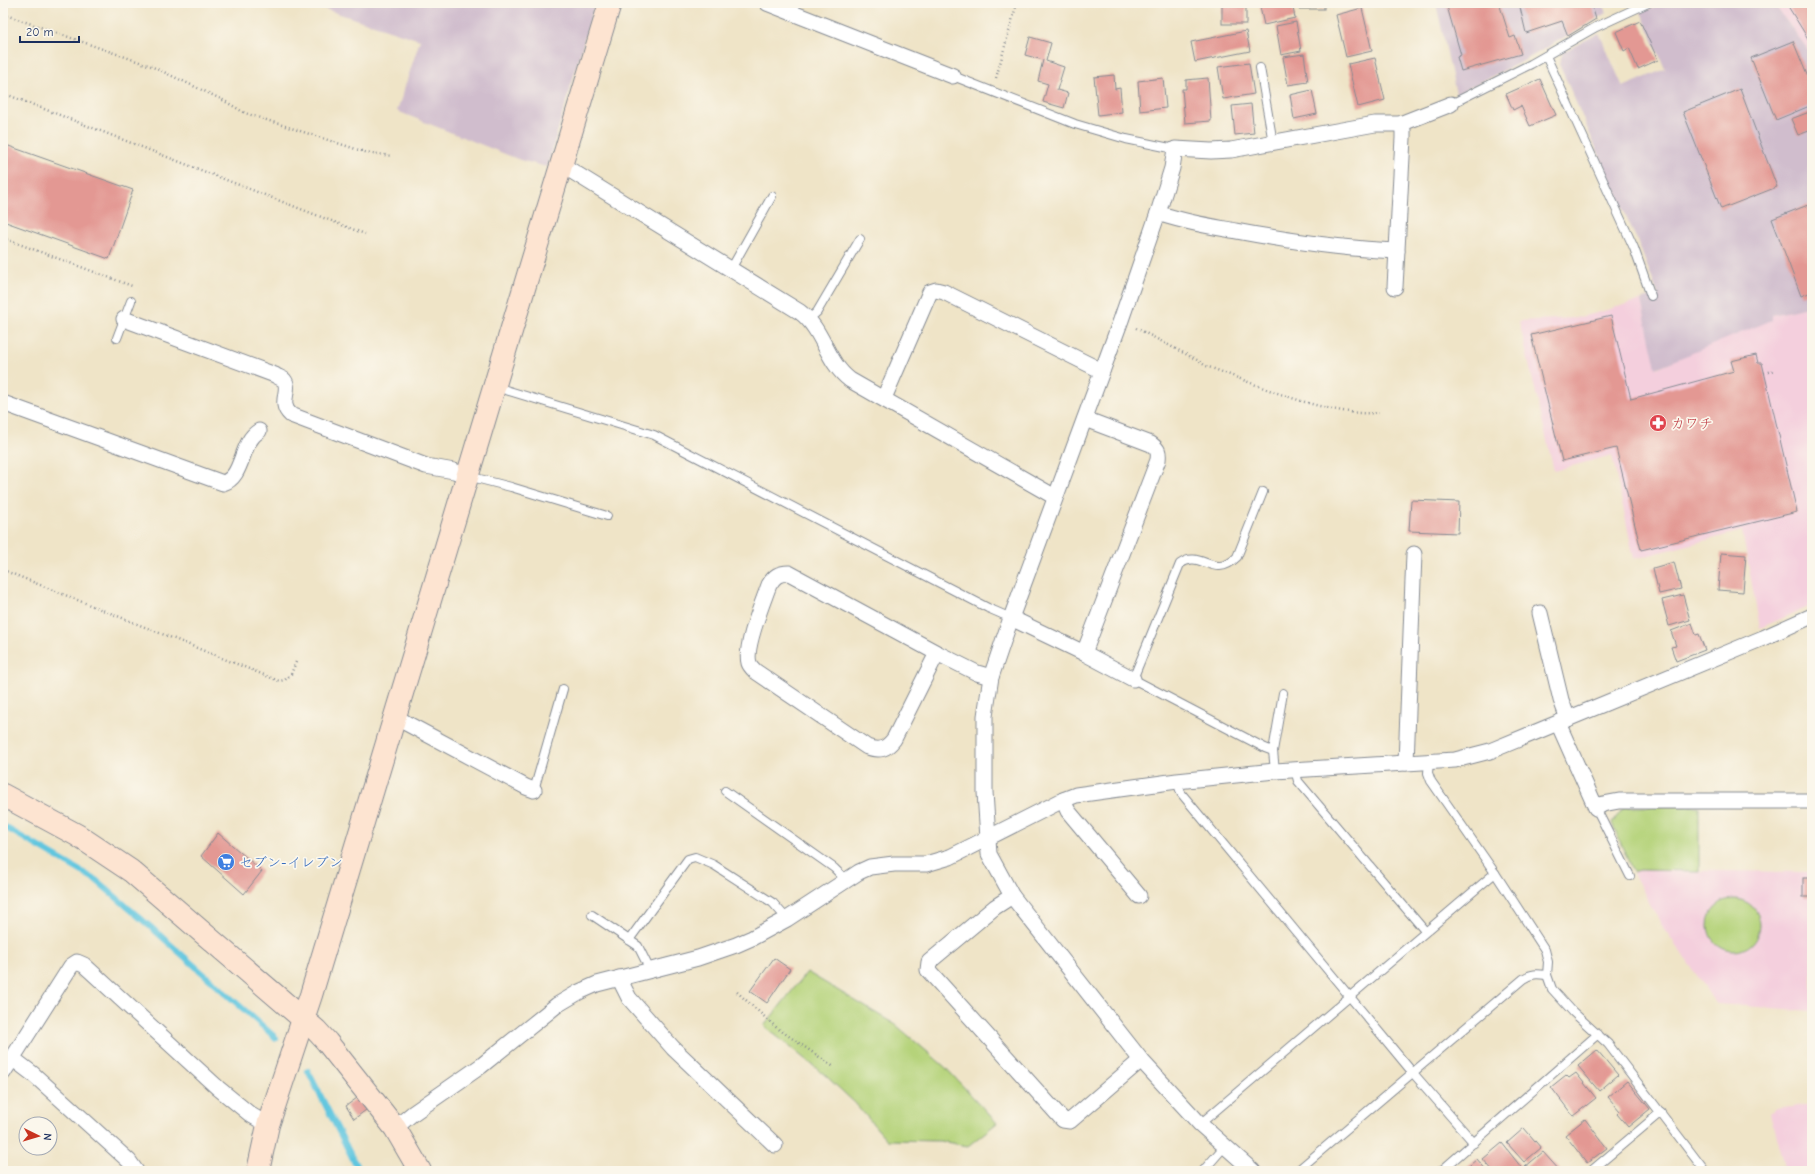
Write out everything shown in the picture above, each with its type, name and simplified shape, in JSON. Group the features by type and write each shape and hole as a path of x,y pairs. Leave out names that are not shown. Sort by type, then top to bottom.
{"street":[{"path":"258,1171 268,1125 303,1019 610,3"},
{"path":"767,3 953,76"},
{"path":"1253,1171 1224,1147 1200,1124 1141,1060 1012,896 993,863 989,854 988,839 985,735 985,716 991,677 1055,497 1121,320 1158,213 1172,168 1175,149 1211,151 1273,143 1375,124 1400,124 1451,104"},
{"path":"1395,287 1403,138 1403,130 1400,124"},
{"path":"562,165 809,319 820,333 834,363 841,373 850,380 884,398 1055,497"},
{"path":"1158,213 1179,220 1282,240 1333,247 1397,251"},
{"path":"884,398 930,292 936,290 944,292 1102,371"},
{"path":"124,318 275,375 284,381 286,387 284,405 286,411 291,415 426,466 454,471 468,476"},
{"path":"3,403 223,483 229,481 233,476 249,440 253,434 259,431"},
{"path":"1084,653 1158,460 1159,453 1157,448 1151,444 1085,419"},
{"path":"1406,763 1414,554"},
{"path":"937,653 894,739 889,746 883,750 876,750 867,747 755,671 750,664 749,655 750,644 769,585 773,578 781,574 789,573 937,653 977,673 991,677"},
{"path":"1540,613 1561,700 1563,721 1596,808 1603,804 1619,801 1812,801"},
{"path":"395,1128 412,1114 481,1066 557,1005 579,992 619,978 720,951 752,938 787,919 846,880 870,867 894,864 920,865 950,857 1063,800 1076,795 1177,780 1295,769 1429,762 1468,758 1490,751 1563,721 1763,638 1812,616"},
{"path":"1011,618 1084,653 1133,679"},
{"path":"395,716 519,784 534,790"},
{"path":"3,795 77,835 131,871 303,1019 327,1042 395,1128 420,1171"},
{"path":"1063,800 1068,811 1139,896"},
{"path":"1012,896 996,907 928,962 928,970 1063,1120 1070,1121 1141,1060"},
{"path":"3,1073 71,966 77,962 84,964 218,1088 251,1115 268,1125"},
{"path":"619,978 629,998 673,1048 775,1145"},
{"path":"12,1058 33,1074 129,1161 136,1171"}],"lane":[{"path":"1451,104 1546,56 1596,27 1648,3"},
{"path":"1546,56 1634,248 1651,296"},
{"path":"1260,68 1273,143"},
{"path":"953,76 1088,128 1126,139 1175,149"},
{"path":"730,269 772,196"},
{"path":"809,319 817,312 860,239"},
{"path":"116,338 131,301"},
{"path":"495,387 654,435 988,608 1011,618"},
{"path":"468,476 511,486 607,516"},
{"path":"1263,492 1237,557 1230,564 1222,567 1194,559 1186,560 1180,564 1133,679 1273,751"},
{"path":"534,790 563,689"},
{"path":"1275,771 1273,751 1283,693"},
{"path":"1429,762 1428,773 1432,781 1495,873 1545,950 1548,962 1547,975 1552,989 1557,996 1608,1044 1705,1171"},
{"path":"1295,769 1298,781 1424,931"},
{"path":"1177,780 1181,793 1413,1073 1474,1143"},
{"path":"725,792 834,868 846,880"},
{"path":"1596,808 1630,876"},
{"path":"629,940 688,859 695,857 714,865 773,903 787,919"},
{"path":"1200,1124 1424,931 1495,873"},
{"path":"592,916 638,946 650,970"},
{"path":"1297,1171 1528,975 1547,975"},
{"path":"1441,1171 1598,1034"},
{"path":"1591,1171 1661,1112"},
{"path":"1203,1171 1224,1147"}],"path":[{"path":"993,92 1017,3"},
{"path":"3,14 152,66 259,119 365,152 391,156"},
{"path":"3,93 365,234"},
{"path":"3,238 132,286 131,301"},
{"path":"1121,320 1206,366 1306,402 1342,411 1367,414 1379,413"},
{"path":"1764,373 1775,370"},
{"path":"3,570 279,681 285,680 291,674 296,662"},
{"path":"738,992 778,1028 834,1067"}],"shaded area":[{"path":"306,3 595,3 547,167 520,160 397,111 420,40"},
{"path":"1436,3 1603,3 1606,13 1527,59 1456,94"},
{"path":"1664,3 1773,3 1812,55 1812,146 1809,150 1812,157 1812,306 1772,315 1772,320 1656,368 1641,300 1658,294 1639,245 1559,64 1563,52 1599,33 1623,87 1665,69 1641,12"},
{"path":"1773,3 1812,3 1812,55"},
{"path":"1641,300 1657,368 1772,315 1812,306 1812,542 1808,548 1812,548 1812,605 1760,628 1742,531 1634,559 1612,455 1554,471 1519,321 1574,318"},
{"path":"1640,870 1812,872 1812,1011 1717,1004 1661,924 1633,873"},
{"path":"1812,1104 1812,1171 1785,1171 1770,1114 1777,1109"}],"green space":[{"path":"1699,806 1699,871 1640,870 1633,872 1612,823 1624,807"},
{"path":"1734,899 1744,901 1752,907 1758,915 1760,925 1758,935 1752,943 1744,949 1734,951 1724,949 1716,943 1710,935 1708,925 1710,915 1716,907 1724,901"},
{"path":"807,972 896,1025 945,1067 997,1123 968,1146 940,1141 887,1140 855,1103 826,1076 764,1026"}],"building":[{"path":"1222,3 1246,3 1246,24 1222,24"},
{"path":"1259,3 1292,3 1295,18 1264,25"},
{"path":"1299,3 1324,3 1324,9 1299,9"},
{"path":"1446,3 1499,3 1510,38 1515,36 1521,54 1461,71 1457,57 1461,55"},
{"path":"1519,3 1591,3 1596,19 1568,36 1562,21 1526,33"},
{"path":"1786,3 1812,3 1812,45"},
{"path":"1362,8 1372,51 1346,57 1336,15"},
{"path":"1640,21 1658,60 1638,69 1629,48 1624,51 1616,32"},
{"path":"1296,22 1301,51 1281,55 1276,26"},
{"path":"1246,31 1250,51 1195,62 1191,42"},
{"path":"1030,37 1051,43 1046,61 1064,67 1057,90 1068,93 1064,108 1043,102 1048,84 1038,81 1043,60 1025,55"},
{"path":"1793,41 1812,87 1812,105 1776,120 1751,58"},
{"path":"1304,54 1308,82 1288,85 1283,57"},
{"path":"1375,58 1385,100 1358,107 1348,64"},
{"path":"1249,63 1254,94 1223,99 1218,67"},
{"path":"1114,75 1115,89 1120,88 1122,112 1098,115 1094,77"},
{"path":"1163,78 1166,108 1140,111 1138,81"},
{"path":"1208,78 1211,121 1185,123 1182,89 1186,89 1186,80"},
{"path":"1540,79 1556,115 1530,126 1521,106 1513,110 1506,94"},
{"path":"1740,89 1777,187 1721,209 1683,112"},
{"path":"1312,90 1317,114 1294,119 1290,95"},
{"path":"1251,104 1254,133 1235,135 1232,106"},
{"path":"1812,111 1812,130 1798,135 1791,119"},
{"path":"3,144 133,190 109,259 3,221"},
{"path":"1808,205 1812,214 1812,292 1801,296 1772,219"},
{"name":"カワチ","path":"1611,316 1631,399 1734,371 1731,361 1756,355 1758,363 1762,363 1797,512 1641,550 1616,448 1562,461 1531,335"},
{"path":"1411,500 1459,502 1458,533 1409,531"},
{"path":"1721,553 1746,555 1743,592 1718,590"},
{"path":"1674,562 1681,589 1659,594 1653,568"},
{"path":"1683,595 1690,620 1669,626 1662,600"},
{"path":"1692,623 1696,635 1699,634 1705,650 1676,661 1671,647 1676,646 1671,631"},
{"path":"218,833 262,871 244,894 201,856"},
{"path":"1803,878 1812,878 1812,897 1803,897"},
{"path":"774,958 790,969 767,1003 750,991"},
{"path":"1597,1050 1618,1075 1599,1091 1578,1066"},
{"path":"1576,1073 1596,1098 1573,1116 1551,1087 1566,1075 1569,1078"},
{"path":"1627,1081 1650,1109 1628,1127 1617,1114 1620,1111 1608,1097"},
{"path":"357,1098 366,1110 354,1119 346,1106"},
{"path":"1585,1119 1607,1148 1587,1163 1565,1135"},
{"path":"1524,1128 1541,1148 1524,1162 1507,1143"},
{"path":"1502,1143 1521,1167 1517,1171 1493,1171 1483,1159"},
{"path":"1543,1152 1560,1171 1528,1171 1525,1167"},
{"path":"1477,1159 1487,1171 1463,1171"}],"waterway":[{"path":"3,826 96,880 276,1038"},
{"path":"308,1071 359,1171"}],"place":[{"name":"カワチ","path":"1658,423"},
{"name":"セブン-イレブン","path":"226,862"}]}
